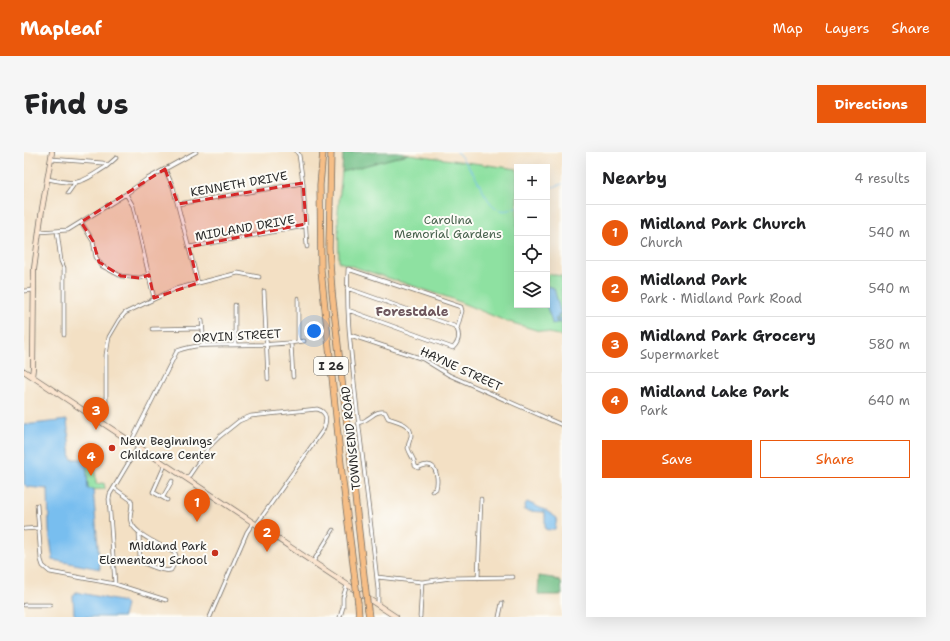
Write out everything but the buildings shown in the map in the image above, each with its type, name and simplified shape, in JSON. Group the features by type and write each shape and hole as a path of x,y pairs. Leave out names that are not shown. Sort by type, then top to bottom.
{"highway":[{"name":"I 26","path":"323,152 320,185 321,270 342,474 359,617"},
{"name":"I 26","path":"332,152 329,248 332,292 369,617"},
{"path":"330,182 335,152"}],"street":[{"path":"32,376 34,269 52,152"},
{"path":"39,232 68,230 126,194 147,179 196,152"},
{"path":"297,152 299,155 303,183 307,247"},
{"path":"48,179 66,183 83,181 116,158"},
{"path":"51,159 104,163 106,166"},
{"path":"165,169 178,204 198,283"},
{"path":"68,193 75,183"},
{"name":"KENNETH DRIVE","path":"178,204 303,183"},
{"path":"126,194 133,206 154,298"},
{"path":"81,222 93,241 96,257 102,266 121,276 140,278 149,275"},
{"name":"MIDLAND DRIVE","path":"189,247 305,226"},
{"path":"57,231 61,261 64,268 64,335"},
{"name":"TOWNSEND ROAD","path":"378,605 379,598 377,577 358,423 350,335 347,288 348,269 461,307 462,311 458,329"},
{"path":"96,420 102,412 106,402 107,346 112,330 125,313 175,289 238,274 258,277"},
{"path":"347,288 454,326 458,329 456,345 453,348 348,310"},
{"path":"24,291 34,290"},
{"path":"264,291 268,379"},
{"path":"298,298 298,342"},
{"path":"235,305 235,345"},
{"path":"202,320 204,345"},
{"path":"152,329 202,328"},
{"name":"HAYNE STREET","path":"350,335 423,359 449,375 562,425"},
{"name":"ORVIN STREET","path":"131,442 177,351 188,347 204,345 304,342"},
{"path":"291,343 293,377"},
{"path":"24,371 396,617"},
{"path":"187,479 208,448 219,437 245,418 317,409 322,410 325,413 326,422 324,430 255,524 247,532 210,617"},
{"path":"358,423 367,420 374,413 385,412 388,418 396,420 407,426 411,436 408,447 415,461 415,466 418,468 427,465 434,468 437,483 436,489 432,491"},
{"path":"115,584 109,499 138,447"},
{"path":"165,465 154,492 167,500"},
{"path":"163,497 172,481"},
{"path":"114,488 132,500 133,503 130,514 131,522 135,529 175,553 177,556 171,570 168,571 145,564 140,560 139,532"},
{"path":"478,578 481,500"},
{"path":"37,505 41,560 45,569 50,572 115,584 166,600"},
{"path":"24,529 39,528"},
{"path":"313,562 333,530"},
{"path":"377,577 422,582 451,578 513,577"},
{"path":"420,617 422,582"},
{"path":"340,617 343,607 343,597 347,585"},
{"path":"499,617 502,603"},
{"path":"24,605 50,605"}],"highlighted area":[{"path":"165,169 178,204 303,183 306,224 189,247 198,283 154,298 149,275 140,278 121,276 99,262 93,241 81,222"}],"green space":[{"path":"343,152 398,152 408,154 342,172"},
{"name":"Carolina Memorial Gardens","path":"408,154 514,169 514,308 550,308 550,274 562,276 562,336 503,320 450,298 339,262 338,212 342,171"},
{"path":"86,459 95,459 96,484 104,483 105,489 88,490"},
{"path":"539,576 553,578 561,582 562,595 539,595"}],"water":[{"path":"550,287 554,288 561,315 558,315 561,319 560,324 556,318 555,320 557,323 552,324 547,308 550,308"},
{"path":"67,420 71,459 86,459 88,489 93,489 100,569 53,560 49,531 48,489 27,487 24,484 24,425"},
{"path":"527,502 545,510 557,518 555,529 545,529 544,512 524,510"},
{"path":"76,592 124,602 126,605 123,617 77,617 74,614 73,596"}],"waterway":[{"path":"457,152 465,161 491,204 502,210 509,210 514,208"},
{"path":"550,188 562,184"}],"place":[{"name":"Midland Park Grocery","path":"96,430"},
{"name":"New Beginnings Childcare Center","path":"112,448"},
{"name":"Midland Lake Park","path":"91,476"},
{"name":"Midland Park Church","path":"197,522"},
{"name":"Midland Park","path":"267,552"},
{"name":"Midland Park Elementary School","path":"215,553"}],"district":[{"name":"Forestdale","path":"412,311"}]}
